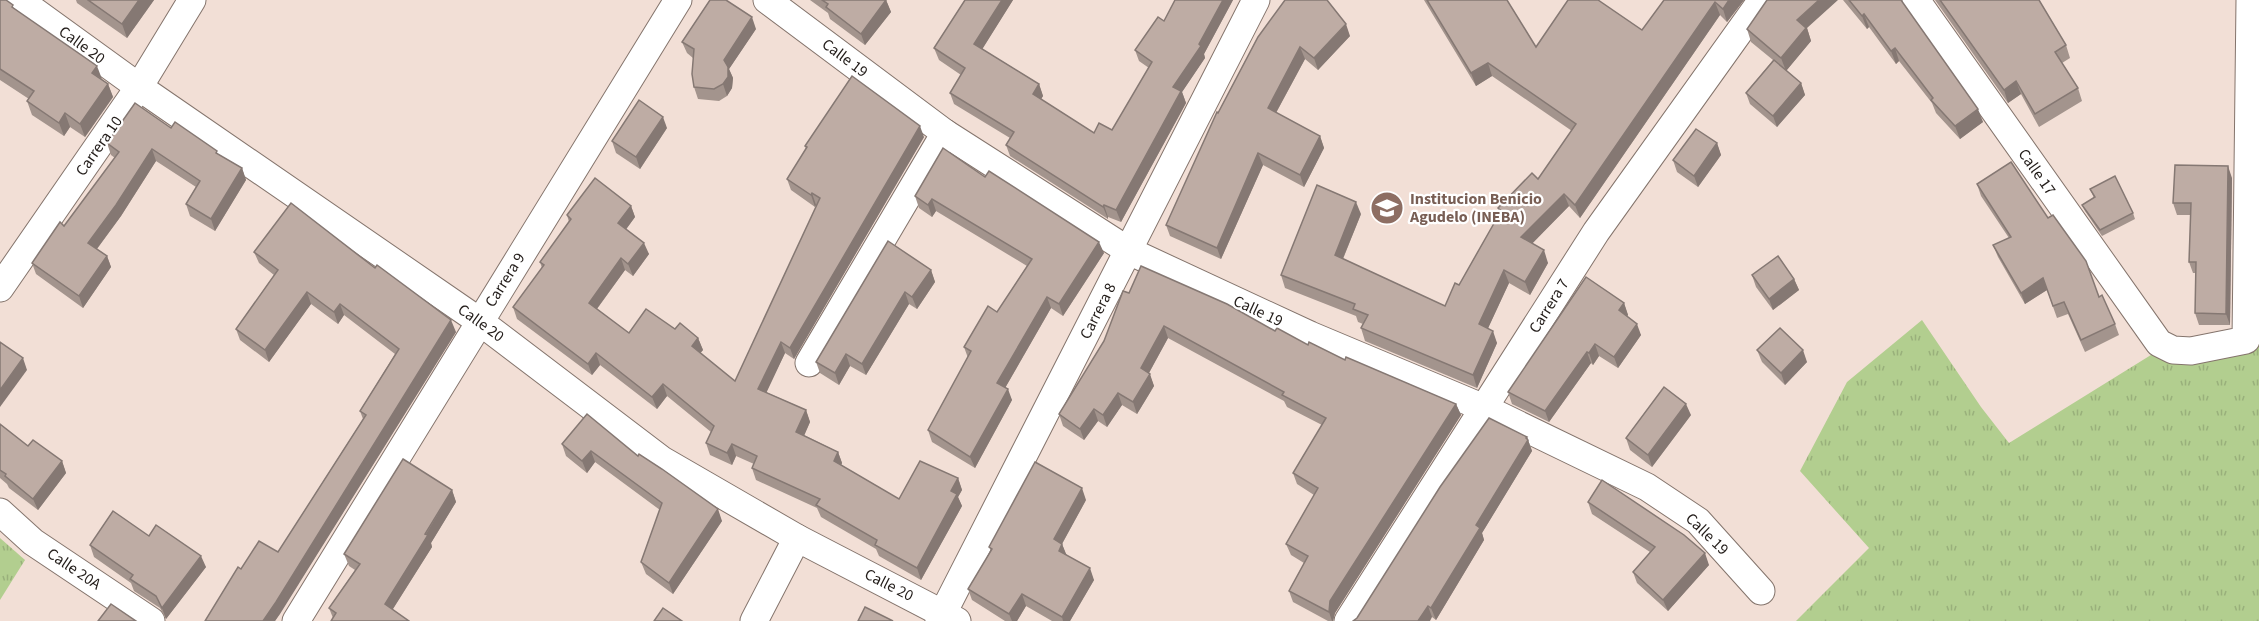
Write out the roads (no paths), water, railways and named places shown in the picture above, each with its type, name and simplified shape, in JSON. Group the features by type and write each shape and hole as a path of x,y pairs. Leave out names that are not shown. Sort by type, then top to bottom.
{"street":[{"name":"Calle 20","path":"19,0 139,87 479,321 662,460 797,538 946,618"},
{"name":"Carrera 10","path":"0,288 139,87 192,0"},
{"name":"Carrera 9","path":"296,621 678,0"},
{"name":"Calle 19","path":"767,0 945,133 1129,251 1310,335 1484,408 1647,487 1698,521 1761,591"},
{"name":"Carrera 8","path":"946,618 1256,0"},
{"name":"Carrera 7","path":"1348,621 1596,232 1762,0"},
{"name":"Calle 17","path":"1916,0 2159,343 2173,350 2191,351 2246,340 2253,175"},
{"path":"2250,0 2253,175"},
{"path":"809,363 945,133"},
{"name":"Calle 20A","path":"0,512 33,542 151,621"},
{"path":"754,621 797,538"}],"place":[{"name":"Institucion Benicio Agudelo (INEBA)","path":"1387,208"}]}
